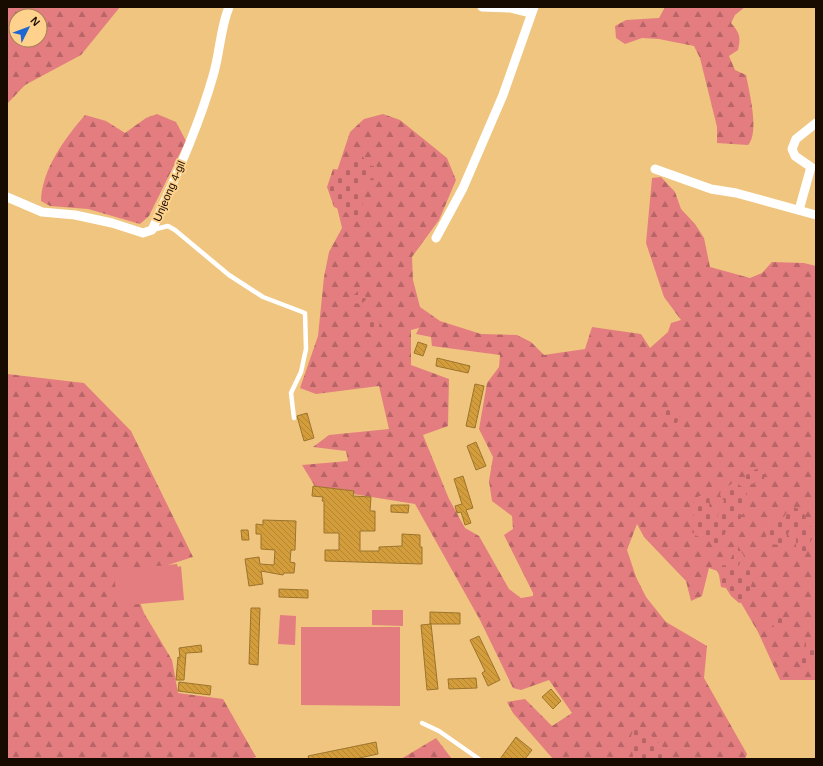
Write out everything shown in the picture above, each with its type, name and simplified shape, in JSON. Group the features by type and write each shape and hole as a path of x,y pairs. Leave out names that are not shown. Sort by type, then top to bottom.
{"street":[{"name":"Unjeong 4-gil","path":"7,197 42,212 76,215 112,223 143,233 152,230 193,133 213,75 228,7"},
{"path":"436,238 463,188 504,95 532,10 482,7"},
{"path":"799,210 811,167 795,156 792,149 796,138 816,123"},
{"path":"655,169 711,190 736,193 816,215"}],"lane":[{"path":"152,230 168,226 229,275 263,297 305,313 306,349 301,372 290,393 294,418"},
{"path":"422,723 438,731 479,759"}],"green space":[{"path":"7,7 120,7 81,55 25,85 7,104"},
{"path":"665,7 745,7 735,15 731,23 738,33 739,42 738,50 729,56 735,70 746,75 753,112 753,131 748,145 717,143 717,127 700,58 694,46 659,39 642,38 625,44 616,38 615,26 626,20 659,18"},
{"path":"157,114 176,122 186,141 149,216 140,224 88,209 50,206 41,201 45,177 50,166 63,144 85,115 106,121 125,133 146,118"},
{"path":"383,114 400,120 447,158 456,180 439,220 412,257 413,280 420,307 440,321 481,334 517,335 531,342 544,355 585,349 592,327 641,334 650,348 668,332 671,323 681,320 664,297 646,243 652,178 661,177 675,192 681,209 695,224 704,238 710,267 750,278 762,273 772,262 804,263 816,266 816,680 780,680 758,632 737,596 737,578 709,568 702,596 691,601 686,581 644,537 637,524 627,550 636,577 646,597 666,622 707,646 704,678 747,754 745,759 553,759 513,713 507,702 525,699 552,726 572,713 549,680 521,690 513,688 480,620 415,504 316,488 302,465 348,461 346,451 313,447 329,435 389,429 379,386 316,394 300,388 318,336 324,277 329,252 342,228 332,186 350,132 364,119","holes":["419,328 416,334 431,337 432,346 500,355 499,367 487,383 479,429 493,457 489,481 492,501 512,516 513,529 504,535 533,593 533,596 521,598 509,589 479,536 465,528 449,499 423,435 448,426 449,379 411,365 411,330"]},
{"path":"360,154 371,166 377,166 379,181 363,179 361,193 364,198 360,214 355,216 334,207 327,187 333,169 341,170 354,155"},
{"path":"358,291 362,292 367,299 361,304 354,303 352,297"},
{"path":"369,319 380,322 378,331 374,337 367,332"},
{"path":"7,374 84,383 131,431 193,557 130,577 144,613 172,660 178,693 223,699 256,757 250,759 7,759"},
{"path":"671,409 677,411 679,417 677,423 671,425 665,423 663,417 665,411"},
{"path":"757,469 763,469 765,472 764,479 752,484 747,482 745,477 746,473"},
{"path":"734,482 745,490 748,500 738,523 729,524 719,548 714,546 715,543 697,536 692,532 696,519 691,510 692,504 699,496 710,496 709,509 717,517 724,501 720,495 721,491"},
{"path":"793,507 803,510 808,525 815,529 806,552 798,551 796,546 796,529 793,527 782,543 775,545 766,538 766,529 769,522 781,521 789,509"},
{"path":"738,546 744,556 736,570 739,572 745,569 755,573 746,602 739,603 731,596 726,588 721,587 719,575 715,566 727,565"},
{"path":"177,564 178,567 181,566 184,600 117,606 114,570"},
{"path":"372,610 403,610 403,626 372,625"},
{"path":"280,615 296,616 295,645 278,644"},
{"path":"778,616 783,618 786,629 784,631 777,630 771,623 771,617 775,619"},
{"path":"301,627 400,627 400,706 301,705"},
{"path":"805,642 816,642 816,665 801,664"},
{"path":"637,725 665,749 666,753 662,759 633,759 630,740 635,726"},
{"path":"436,738 452,759 401,759"}],"building":[{"path":"418,342 427,345 423,356 414,353"},
{"path":"437,358 470,366 468,373 436,366"},
{"path":"475,384 484,386 475,428 466,426"},
{"path":"307,413 314,438 304,441 297,416"},
{"path":"476,442 486,466 476,470 467,446"},
{"path":"463,476 473,508 466,510 471,523 465,525 461,512 457,513 455,506 462,504 454,479"},
{"path":"313,486 354,491 353,496 371,497 370,511 375,511 375,531 360,531 360,551 379,551 379,547 402,546 402,534 420,535 422,564 325,561 325,550 339,550 339,533 324,533 324,501 322,501 323,497 312,496"},
{"path":"391,505 409,505 408,513 391,512"},
{"path":"263,520 296,521 295,550 291,550 290,562 295,563 294,573 284,573 283,575 261,571 263,584 249,586 245,559 259,557 260,564 274,565 275,550 261,549 261,534 256,534 256,524 263,525"},
{"path":"241,530 248,530 249,540 242,540"},
{"path":"279,589 308,590 308,598 279,597"},
{"path":"251,608 260,608 258,665 249,664"},
{"path":"430,612 460,613 460,624 430,624"},
{"path":"431,624 438,689 427,690 421,625"},
{"path":"479,636 500,680 488,686 482,673 485,671 470,640"},
{"path":"201,645 202,652 186,653 184,680 176,680 178,657 180,658 179,648"},
{"path":"476,678 477,688 449,689 448,679"},
{"path":"179,682 211,686 210,695 178,691"},
{"path":"551,689 561,701 553,709 542,697"},
{"path":"516,737 532,750 525,759 500,759"},
{"path":"376,742 378,754 355,759 309,759 308,756"}]}
